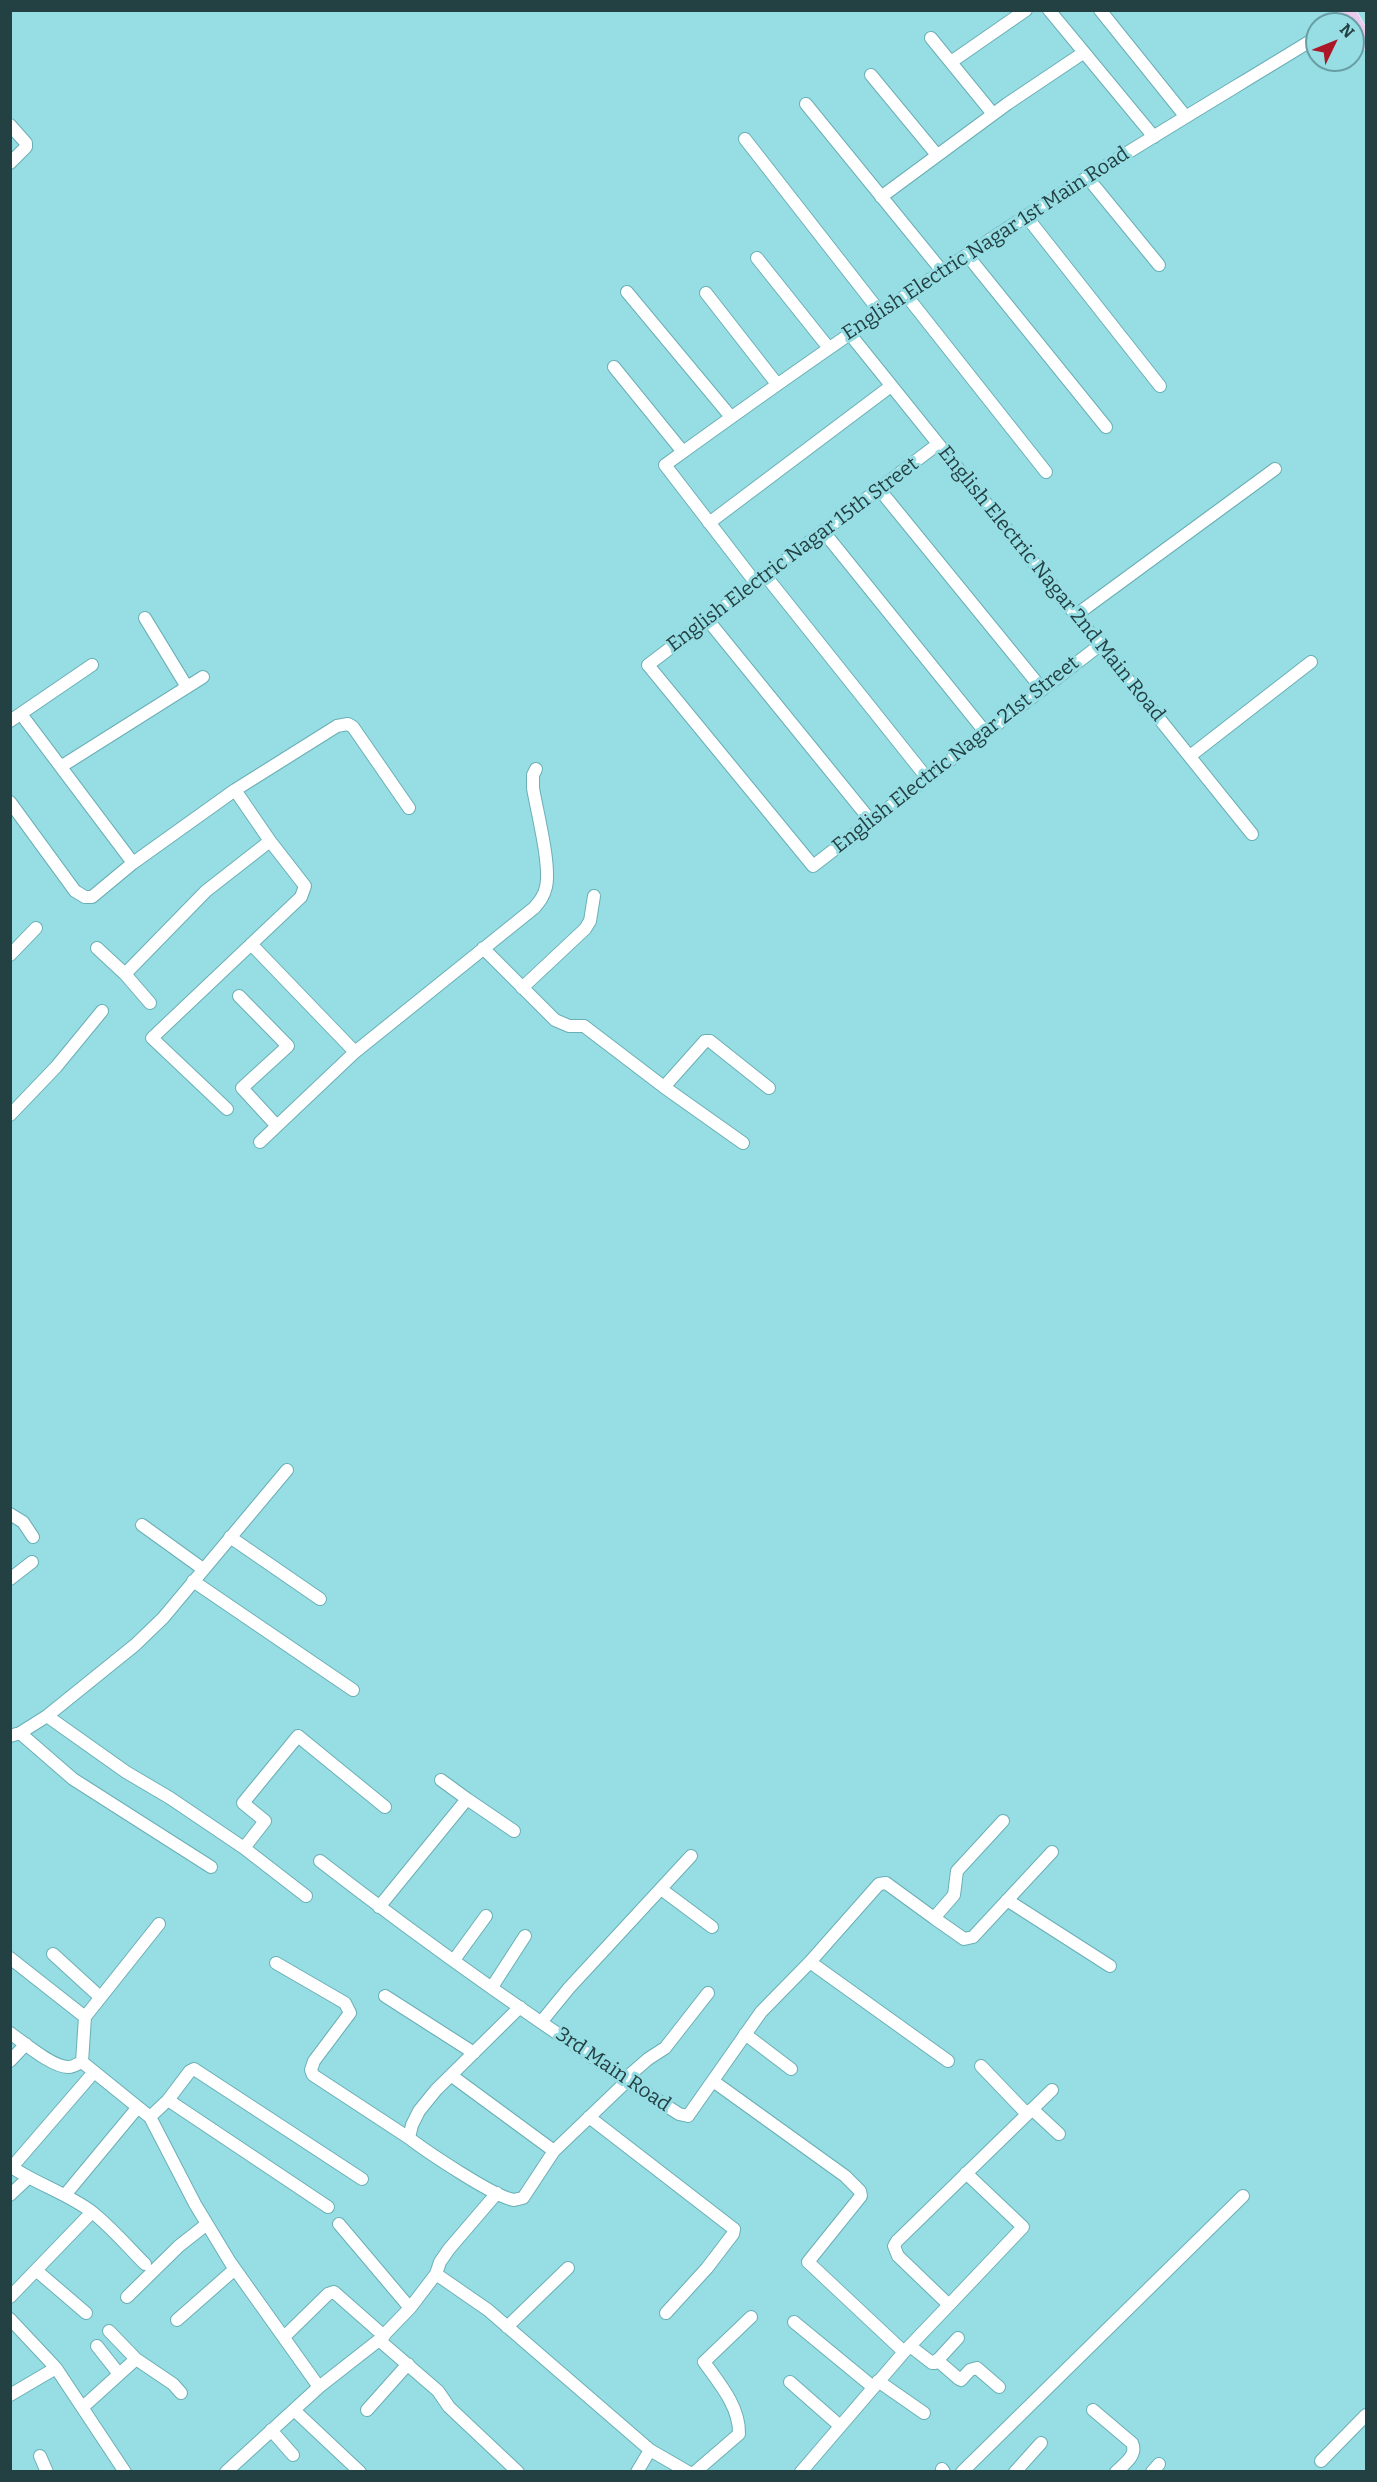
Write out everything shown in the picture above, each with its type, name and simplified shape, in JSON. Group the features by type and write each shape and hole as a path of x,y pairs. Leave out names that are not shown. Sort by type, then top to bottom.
{"street":[{"path":"951,62 1026,10"},
{"path":"1049,10 1154,136"},
{"path":"1100,10 1184,114 1186,117 1157,82 1100,10"},
{"path":"931,38 993,114"},
{"name":"English Electric Nagar 1st Main Road","path":"709,523 664,465 828,347 942,271 1087,177 1305,45"},
{"path":"881,197 993,114 1083,53"},
{"path":"871,75 937,155"},
{"path":"806,104 942,271"},
{"path":"10,125 26,142 26,147 10,163"},
{"path":"745,139 880,312"},
{"path":"1087,177 1159,265"},
{"path":"1026,216 1160,386"},
{"path":"967,255 1106,427"},
{"path":"757,258 828,347"},
{"path":"627,292 731,417"},
{"path":"706,293 777,384"},
{"path":"906,295 1046,472"},
{"name":"English Electric Nagar 2nd Main Road","path":"849,333 1252,834"},
{"path":"614,367 683,452"},
{"path":"891,386 709,523 760,578 927,778"},
{"name":"English Electric Nagar 15th Street","path":"813,866 648,665 938,444"},
{"path":"1076,615 1275,469"},
{"path":"879,489 1042,689"},
{"path":"823,531 986,733"},
{"path":"145,618 187,687"},
{"path":"707,619 871,821"},
{"name":"English Electric Nagar 21st Street","path":"813,866 1100,645"},
{"path":"1190,756 1311,662"},
{"path":"92,665 16,718 62,766 133,863"},
{"path":"62,766 203,677"},
{"path":"10,802 75,891 92,897 133,863 235,790 337,726 348,724 353,727 409,808"},
{"path":"260,1142 355,1052 534,908 543,898 547,885 546,866 533,788 533,775 536,769"},
{"path":"227,1109 152,1038 301,897 305,886 235,790"},
{"path":"125,974 206,891 270,841"},
{"path":"522,988 585,929 590,921 594,896"},
{"path":"10,955 36,928"},
{"path":"251,944 355,1052"},
{"path":"98,948 150,1003"},
{"path":"483,948 561,1024 584,1026 743,1143"},
{"path":"239,996 288,1046 242,1088 276,1125"},
{"path":"10,1115 56,1067 102,1011"},
{"path":"664,1087 705,1041 710,1041 768,1089"},
{"path":"211,1867 73,1779 15,1735 47,1716 163,1618 287,1470"},
{"path":"10,1514 23,1522 33,1537"},
{"path":"142,1525 203,1569"},
{"path":"230,1537 320,1599"},
{"path":"10,1580 32,1562"},
{"path":"193,1581 353,1690"},
{"path":"47,1716 126,1772 170,1798 244,1848 306,1896"},
{"path":"244,1848 265,1821 243,1803 297,1736 385,1807"},
{"path":"441,1780 514,1831"},
{"path":"380,1907 467,1799"},
{"path":"1003,1821 957,1871 954,1895 934,1918 964,1940 969,1940 1052,1852"},
{"path":"542,2021 569,1988 691,1856"},
{"name":"3rd Main Road","path":"320,1861 520,2007 626,2080 679,2114 688,2116 761,2012 810,1962 879,1884 886,1883 934,1918"},
{"path":"661,1889 712,1927"},
{"path":"1007,1900 1110,1965"},
{"path":"454,1960 486,1916"},
{"path":"82,2062 85,2017 159,1924"},
{"path":"492,1987 525,1936"},
{"path":"53,1954 100,1997"},
{"path":"10,1958 85,2017"},
{"path":"810,1962 948,2061"},
{"path":"276,1963 345,2003 350,2013 314,2061 311,2070 313,2074 439,2160 496,2193 514,2200 523,2198 554,2151 648,2059 665,2048 708,1993"},
{"path":"385,1996 474,2053"},
{"path":"409,2138 412,2125 436,2090 520,2007"},
{"path":"10,2033 64,2067 71,2068 82,2062"},
{"path":"745,2034 790,2069"},
{"path":"10,2061 26,2044"},
{"path":"82,2062 150,2117 207,2224 235,2269 319,2387"},
{"path":"981,2066 1059,2134"},
{"path":"150,2117 168,2100 190,2071 198,2070 362,2179"},
{"path":"94,2072 11,2166 28,2178 65,2195 92,2212 145,2264"},
{"path":"452,2076 554,2151"},
{"path":"713,2081 845,2176 860,2191 861,2196 808,2262 813,2269 907,2349 932,2363 958,2338"},
{"path":"949,2305 898,2256 894,2246 1052,2090"},
{"path":"168,2100 328,2207"},
{"path":"65,2195 138,2107"},
{"path":"589,2117 734,2229 733,2234 707,2268 666,2313"},
{"path":"801,2472 875,2384 1023,2227 966,2173"},
{"path":"10,2194 28,2178"},
{"path":"226,2472 319,2387 381,2338 410,2308 436,2274 440,2262 449,2249 496,2193"},
{"path":"962,2472 1243,2196"},
{"path":"10,2297 92,2212"},
{"path":"127,2297 179,2246 207,2224"},
{"path":"339,2224 410,2308"},
{"path":"507,2327 568,2268"},
{"path":"177,2320 235,2269"},
{"path":"37,2271 86,2313"},
{"path":"436,2274 488,2310 650,2450 688,2472"},
{"path":"284,2337 328,2294 334,2292 438,2391 449,2407 518,2472"},
{"path":"695,2472 739,2434 739,2423 730,2401 704,2362 751,2317"},
{"path":"10,2319 56,2368 125,2472"},
{"path":"794,2322 875,2384 924,2413"},
{"path":"109,2331 136,2359 173,2384 181,2393"},
{"path":"97,2346 119,2374"},
{"path":"82,2408 136,2359"},
{"path":"937,2360 961,2380 970,2370 977,2368 999,2387"},
{"path":"367,2410 408,2364"},
{"path":"10,2395 56,2368"},
{"path":"790,2382 839,2426"},
{"path":"294,2410 360,2472"},
{"path":"1093,2410 1135,2448 1134,2453 1116,2472"},
{"path":"1321,2461 1366,2415"},
{"path":"271,2430 293,2455"},
{"path":"1015,2472 1041,2444"},
{"path":"637,2472 650,2450"},
{"path":"40,2456 47,2472"}]}
